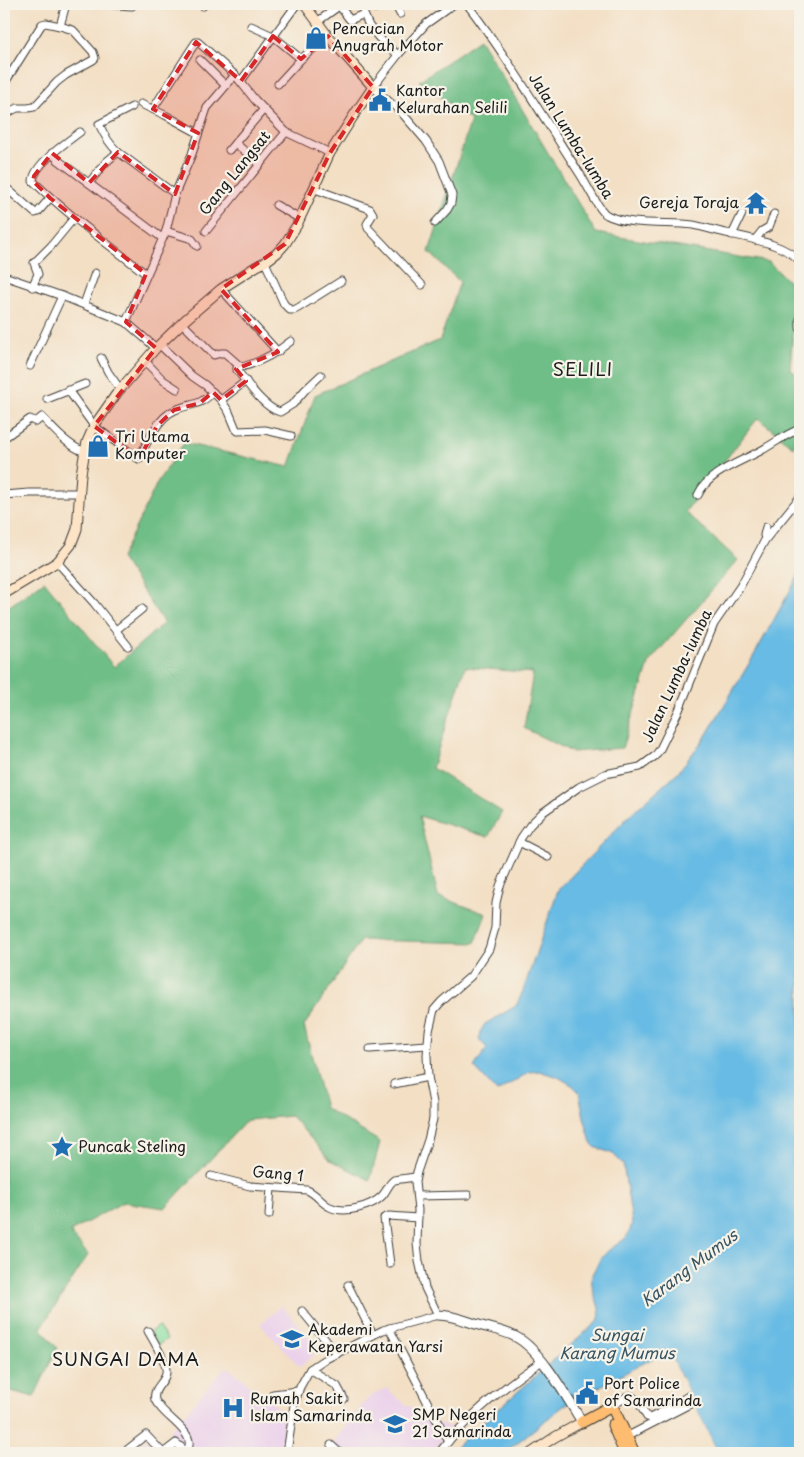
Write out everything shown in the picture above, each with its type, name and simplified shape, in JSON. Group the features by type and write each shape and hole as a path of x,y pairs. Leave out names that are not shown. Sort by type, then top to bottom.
{"highway":[{"path":"582,1422 609,1408"},
{"path":"609,1408 634,1453"},
{"path":"609,1408 625,1453"}],"main road":[{"path":"4,594 57,562 71,546 77,529 85,452 94,426 120,389 182,323 221,289 265,262 285,244 315,189 330,154 373,87 328,36 304,4"},
{"path":"531,1453 582,1422"}],"street":[{"path":"60,26 66,4"},
{"path":"104,4 132,6"},
{"path":"241,81 297,4"},
{"path":"375,8 388,4"},
{"path":"395,4 400,14"},
{"path":"436,223 451,203 452,195 439,161 426,141 402,113 373,87 426,24 454,4"},
{"name":"Jalan Lumba-lumba","path":"467,4 506,60 606,215 628,221 694,225 755,240 785,250 800,260"},
{"path":"318,22 339,5 350,20 364,14 369,26 398,55"},
{"path":"4,118 10,111 17,108 34,107 56,82 95,58 93,52 73,30 46,23 42,24 6,81"},
{"path":"250,26 272,36 301,59"},
{"path":"278,84 301,59 328,36"},
{"path":"153,109 196,42 201,43 241,81 264,110 286,132 330,154"},
{"path":"200,60 225,85"},
{"path":"126,322 166,231 174,194 192,154 207,108 235,75"},
{"path":"141,104 198,133"},
{"path":"132,106 99,124 110,145 174,194"},
{"path":"229,150 264,110"},
{"path":"80,132 52,153 38,169 33,178 34,181 50,198 74,218 146,274"},
{"name":"Gang Langsat","path":"206,231 286,132"},
{"path":"235,143 260,164"},
{"path":"89,183 105,162 118,152"},
{"path":"52,153 58,160 162,238"},
{"path":"4,186 34,212 38,212 50,198"},
{"path":"315,189 370,209 373,214 368,228 422,285"},
{"path":"276,206 300,219"},
{"path":"732,235 742,214"},
{"path":"755,240 762,230 769,227 774,214"},
{"path":"32,287 38,274 34,263 74,218"},
{"path":"166,231 192,239 197,246"},
{"path":"265,262 284,304 290,310 298,308 341,281"},
{"path":"84,304 95,273"},
{"path":"4,276 84,304 126,322 213,392 221,400 238,430 265,430 291,436"},
{"path":"221,289 278,352"},
{"path":"30,366 62,296"},
{"path":"800,319 800,328"},
{"path":"182,323 214,355 223,353 241,367"},
{"path":"291,341 278,352 237,370 270,407 280,412 293,404 321,375"},
{"path":"101,358 120,389"},
{"path":"145,361 163,380 177,389"},
{"path":"221,400 246,381"},
{"path":"47,399 85,384"},
{"path":"68,390 94,426 139,459 148,440 166,416 174,410 206,400 213,392"},
{"path":"4,438 30,419 36,422 42,417 66,441 85,452"},
{"path":"698,495 701,489 713,477 738,462 764,450 783,437 800,430"},
{"path":"4,495 80,493"},
{"name":"Jalan Lumba-lumba","path":"438,1315 425,1288 419,1262 415,1177 433,1119 433,1103 428,1077 427,1045 431,1019 436,1008 471,976 490,949 495,928 496,903 500,886 519,842 530,825 542,813 579,787 605,774 640,767 655,756 669,733 714,624 741,585 765,540 800,497"},
{"path":"765,540 766,527"},
{"path":"57,562 94,603 128,646"},
{"path":"116,630 142,609"},
{"path":"519,842 548,857"},
{"path":"370,1049 427,1045"},
{"path":"394,1084 428,1077"},
{"name":"Gang 1","path":"211,1176 240,1184 307,1190 330,1207 344,1210 360,1207 379,1198 394,1180 415,1177"},
{"path":"269,1215 271,1188"},
{"path":"417,1196 468,1195"},
{"path":"390,1264 384,1218 389,1216 418,1218"},
{"path":"348,1285 373,1335"},
{"path":"302,1311 337,1354"},
{"path":"287,1453 292,1415 298,1391 310,1369 322,1361 389,1328 438,1315 512,1335 528,1346 544,1363 582,1422"},
{"path":"389,1328 448,1442"},
{"path":"123,1453 146,1435 163,1453 176,1443 187,1453 190,1443 186,1434 155,1401 156,1392 164,1380 166,1369 158,1348 148,1331"},
{"path":"439,1453 466,1421 489,1401 523,1374 544,1363"},
{"path":"310,1369 337,1386 344,1399"},
{"path":"273,1394 298,1391"},
{"path":"609,1408 626,1397 631,1396 637,1400 649,1418 690,1400 626,1437"},
{"path":"330,1445 340,1453"}],"highlighted area":[{"path":"273,36 301,59 328,36 373,87 330,153 285,244 221,289 278,352 236,369 246,381 221,400 213,392 200,403 174,410 157,426 139,459 94,426 156,348 126,322 146,274 50,198 33,181 34,176 52,153 89,183 118,152 175,194 198,133 153,109 196,42 241,81"}],"shaded area":[{"name":"Akademi Keperawatan Yarsi","path":"282,1306 319,1350 300,1367 260,1324"},
{"name":"Rumah Sakit Islam Samarinda","path":"225,1367 285,1413 280,1453 195,1453 169,1432"},
{"name":"SMP Negeri 21 Samarinda","path":"386,1388 426,1418 451,1428 430,1453 343,1453 332,1444 363,1404 370,1397"},
{"path":"146,1439 157,1453 129,1453"}],"green space":[{"path":"480,39 596,233 769,262 796,289 790,369 800,377 800,432 793,447 758,418 685,512 738,560 650,661 622,748 572,752 524,728 533,673 465,667 432,768 502,812 488,837 419,816 438,896 486,914 475,943 361,940 304,1026 325,1108 380,1142 370,1180 330,1160 291,1116 247,1120 165,1208 123,1202 70,1232 88,1255 41,1328 57,1348 34,1397 4,1389 4,610 44,581 114,667 164,623 121,558 158,481 184,443 289,467 315,395 440,340 460,282 429,252 471,120 419,81"},
{"path":"158,1326 167,1339 158,1345 150,1332"}],"water":[{"path":"800,573 800,1453 718,1453 668,1353 655,1357 565,1405 504,1453 450,1453 598,1321 600,1316 592,1286 593,1273 604,1255 627,1236 632,1222 623,1164 613,1154 595,1147 591,1143 579,1092 572,1085 558,1077 539,1071 529,1072 497,1092 474,1067 487,1048 479,1039 480,1032 485,1024 516,1006 558,890 631,814 678,772 704,739"}],"pier":[{"path":"671,1356 718,1453 716,1453 669,1357"}],"place":[{"name":"Pencucian Anugrah Motor","path":"316,38"},
{"name":"Kantor Kelurahan Selili","path":"380,100"},
{"name":"Gereja Toraja","path":"756,203"},
{"name":"Tri Utama Komputer","path":"98,446"},
{"name":"Puncak Steling","path":"62,1147"},
{"name":"Akademi Keperawatan Yarsi","path":"292,1339"},
{"name":"Port Police of Samarinda","path":"587,1393"},
{"name":"Rumah Sakit Islam Samarinda","path":"233,1408"},
{"name":"SMP Negeri 21 Samarinda","path":"395,1424"}],"district":[{"name":"SELILI","path":"583,370"},
{"name":"SUNGAI DAMA","path":"126,1360"}],"water label":[{"name":"Karang Mumus","path":"689,1268"},
{"name":"Sungai Karang Mumus","path":"617,1344"}]}
